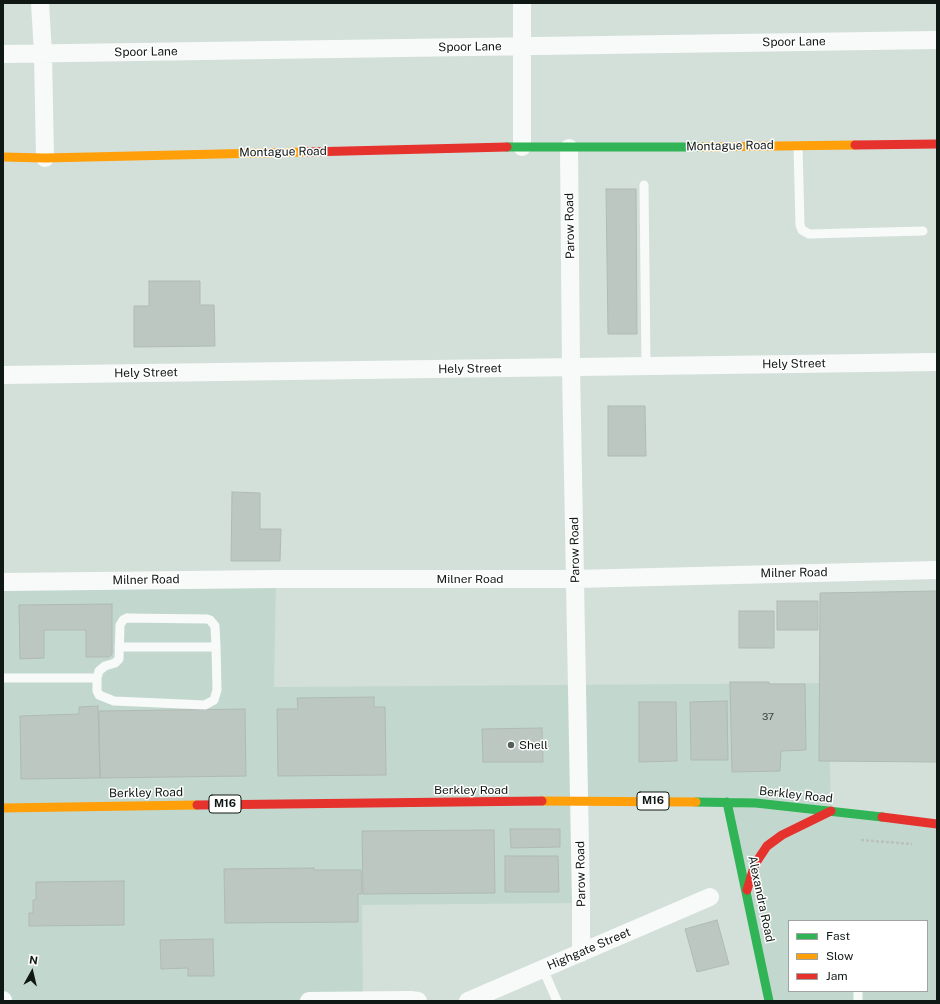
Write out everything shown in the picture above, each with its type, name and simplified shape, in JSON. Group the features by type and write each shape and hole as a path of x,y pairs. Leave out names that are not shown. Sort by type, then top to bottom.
{"street":[{"path":"40,3 43,54 45,158"},
{"path":"522,3 522,147"},
{"name":"Spoor Lane","path":"3,54 937,40"},
{"name":"Montague Road","path":"3,157 45,158 522,147 569,148 937,144"},
{"name":"Parow Road","path":"569,148 571,367 582,903 581,953"},
{"name":"Hely Street","path":"3,375 937,362"},
{"name":"Milner Road","path":"3,582 268,579 575,579 937,570"},
{"name":"Berkley Road","path":"3,808 579,800 727,802 756,803 935,821"},
{"name":"Alexandra Road","path":"727,802 747,890 769,1001"},
{"path":"747,890 755,864 767,846 782,834 831,811"},
{"name":"Highgate Street","path":"468,1001 710,897"},
{"path":"309,1001 418,1001"}],"lane":[{"path":"798,146 800,225 802,230 809,234 923,231"},
{"path":"644,185 646,366"},
{"path":"127,618 208,619 215,626 217,690 214,700 205,704 114,701 99,695 97,691 97,678 99,671 105,666 119,659 119,647 120,625 123,620 127,618"},
{"path":"119,647 216,647"},
{"path":"3,678 97,678"},
{"path":"543,969 557,1001"}],"path":[{"path":"861,840 914,844"}],"shaded area":[{"path":"276,579 274,687 828,683 831,811 937,824 937,1001 769,1001 727,802 580,800 581,903 362,905 363,1000 3,1001 3,582"}],"building":[{"path":"606,189 636,189 637,334 608,334"},
{"path":"149,281 200,281 200,305 214,305 215,346 134,347 134,306 149,306"},
{"path":"608,406 645,406 646,456 608,456"},
{"path":"232,492 260,493 260,529 281,529 280,561 231,561"},
{"path":"937,591 937,762 819,761 820,593"},
{"path":"777,601 818,601 818,630 777,630"},
{"path":"112,604 112,654 109,657 86,657 86,630 44,630 44,658 20,659 19,605"},
{"path":"739,611 774,611 774,648 739,648"},
{"path":"730,682 805,684 806,750 781,751 780,771 732,772"},
{"path":"374,697 374,707 385,707 386,775 278,776 277,709 298,709 297,698"},
{"path":"727,701 728,760 691,760 690,702"},
{"path":"639,702 676,702 677,761 639,762"},
{"path":"98,706 100,778 21,779 20,716 79,714 79,707"},
{"path":"245,709 246,776 100,778 99,711"},
{"path":"542,728 543,762 483,762 482,729"},
{"path":"510,829 560,829 560,847 511,848"},
{"path":"494,830 495,893 363,894 362,831"},
{"path":"505,856 558,856 559,892 505,892"},
{"path":"314,868 314,870 361,870 362,894 358,894 358,922 225,923 224,869"},
{"path":"124,881 124,925 29,926 29,913 33,913 33,900 36,900 36,882"},
{"path":"717,920 729,964 697,972 685,929"},
{"path":"213,939 214,976 188,976 188,968 161,969 160,940"}],"traffic: fast":[{"path":"507,147 703,147"},
{"path":"696,802 756,803 882,817"},
{"path":"727,802 769,1001"}],"traffic: slow":[{"path":"703,147 855,145"},
{"path":"3,157 45,158 307,152"},
{"path":"542,801 696,802"},
{"path":"3,808 197,805"}],"traffic: jam":[{"path":"855,145 937,144"},
{"path":"307,152 507,147"},
{"path":"197,805 542,801"},
{"path":"747,890 755,864 767,846 782,835 831,811"},
{"path":"882,817 937,824"}],"place":[{"name":"Shell","path":"511,745"}]}
